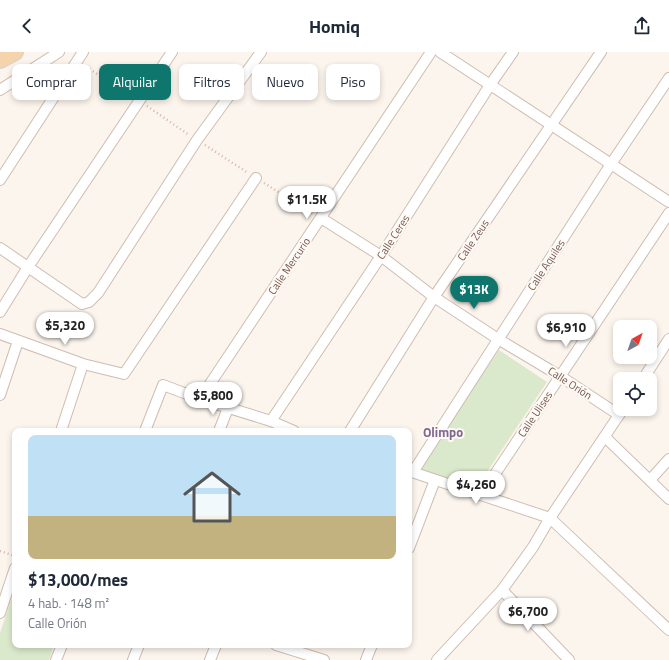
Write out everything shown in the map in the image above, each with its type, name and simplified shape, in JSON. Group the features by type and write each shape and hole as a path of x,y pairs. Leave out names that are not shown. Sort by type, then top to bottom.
{"main road":[{"path":"0,60 15,52"}],"street":[{"path":"0,90 59,52"},
{"path":"0,180 83,52"},
{"path":"0,312 28,267 172,52"},
{"path":"0,248 82,304 89,302 98,293 197,140 261,52"},
{"name":"Calle Mercurio","path":"200,399 431,52"},
{"path":"440,52 669,202"},
{"name":"Calle Ceres","path":"271,420 381,256 490,85 513,52"},
{"name":"Calle Zeus","path":"352,428 434,297 601,52"},
{"name":"Calle Aquiles","path":"412,470 611,164 669,78"},
{"path":"0,334 83,364 124,374 256,178"},
{"name":"Calle Ulises","path":"481,495 669,214"},
{"name":"Calle Orión","path":"321,218 381,256 434,297 498,339 613,407"},
{"path":"648,372 669,339"},
{"path":"0,395 18,341"},
{"path":"62,428 83,364"},
{"path":"146,428 163,386 228,408 271,420 288,428"},
{"path":"220,428 228,408"},
{"path":"438,660 502,590 532,548 550,518 618,416"},
{"path":"605,437 669,500"},
{"path":"650,480 669,459"},
{"path":"412,472 550,518 669,630"},
{"path":"412,540 435,480"},
{"path":"0,613 12,577"},
{"path":"502,590 569,660"},
{"path":"56,660 61,648"},
{"path":"133,660 138,648"},
{"path":"210,660 215,648"},
{"path":"283,648 324,660"},
{"path":"366,660 371,648"}],"path":[{"path":"0,551 12,555"}],"green space":[{"path":"499,350 547,382 477,487 419,469"},
{"path":"12,598 12,648 53,648 49,660 0,660 0,633"}],"district":[{"name":"Olimpo","path":"443,432"}]}
